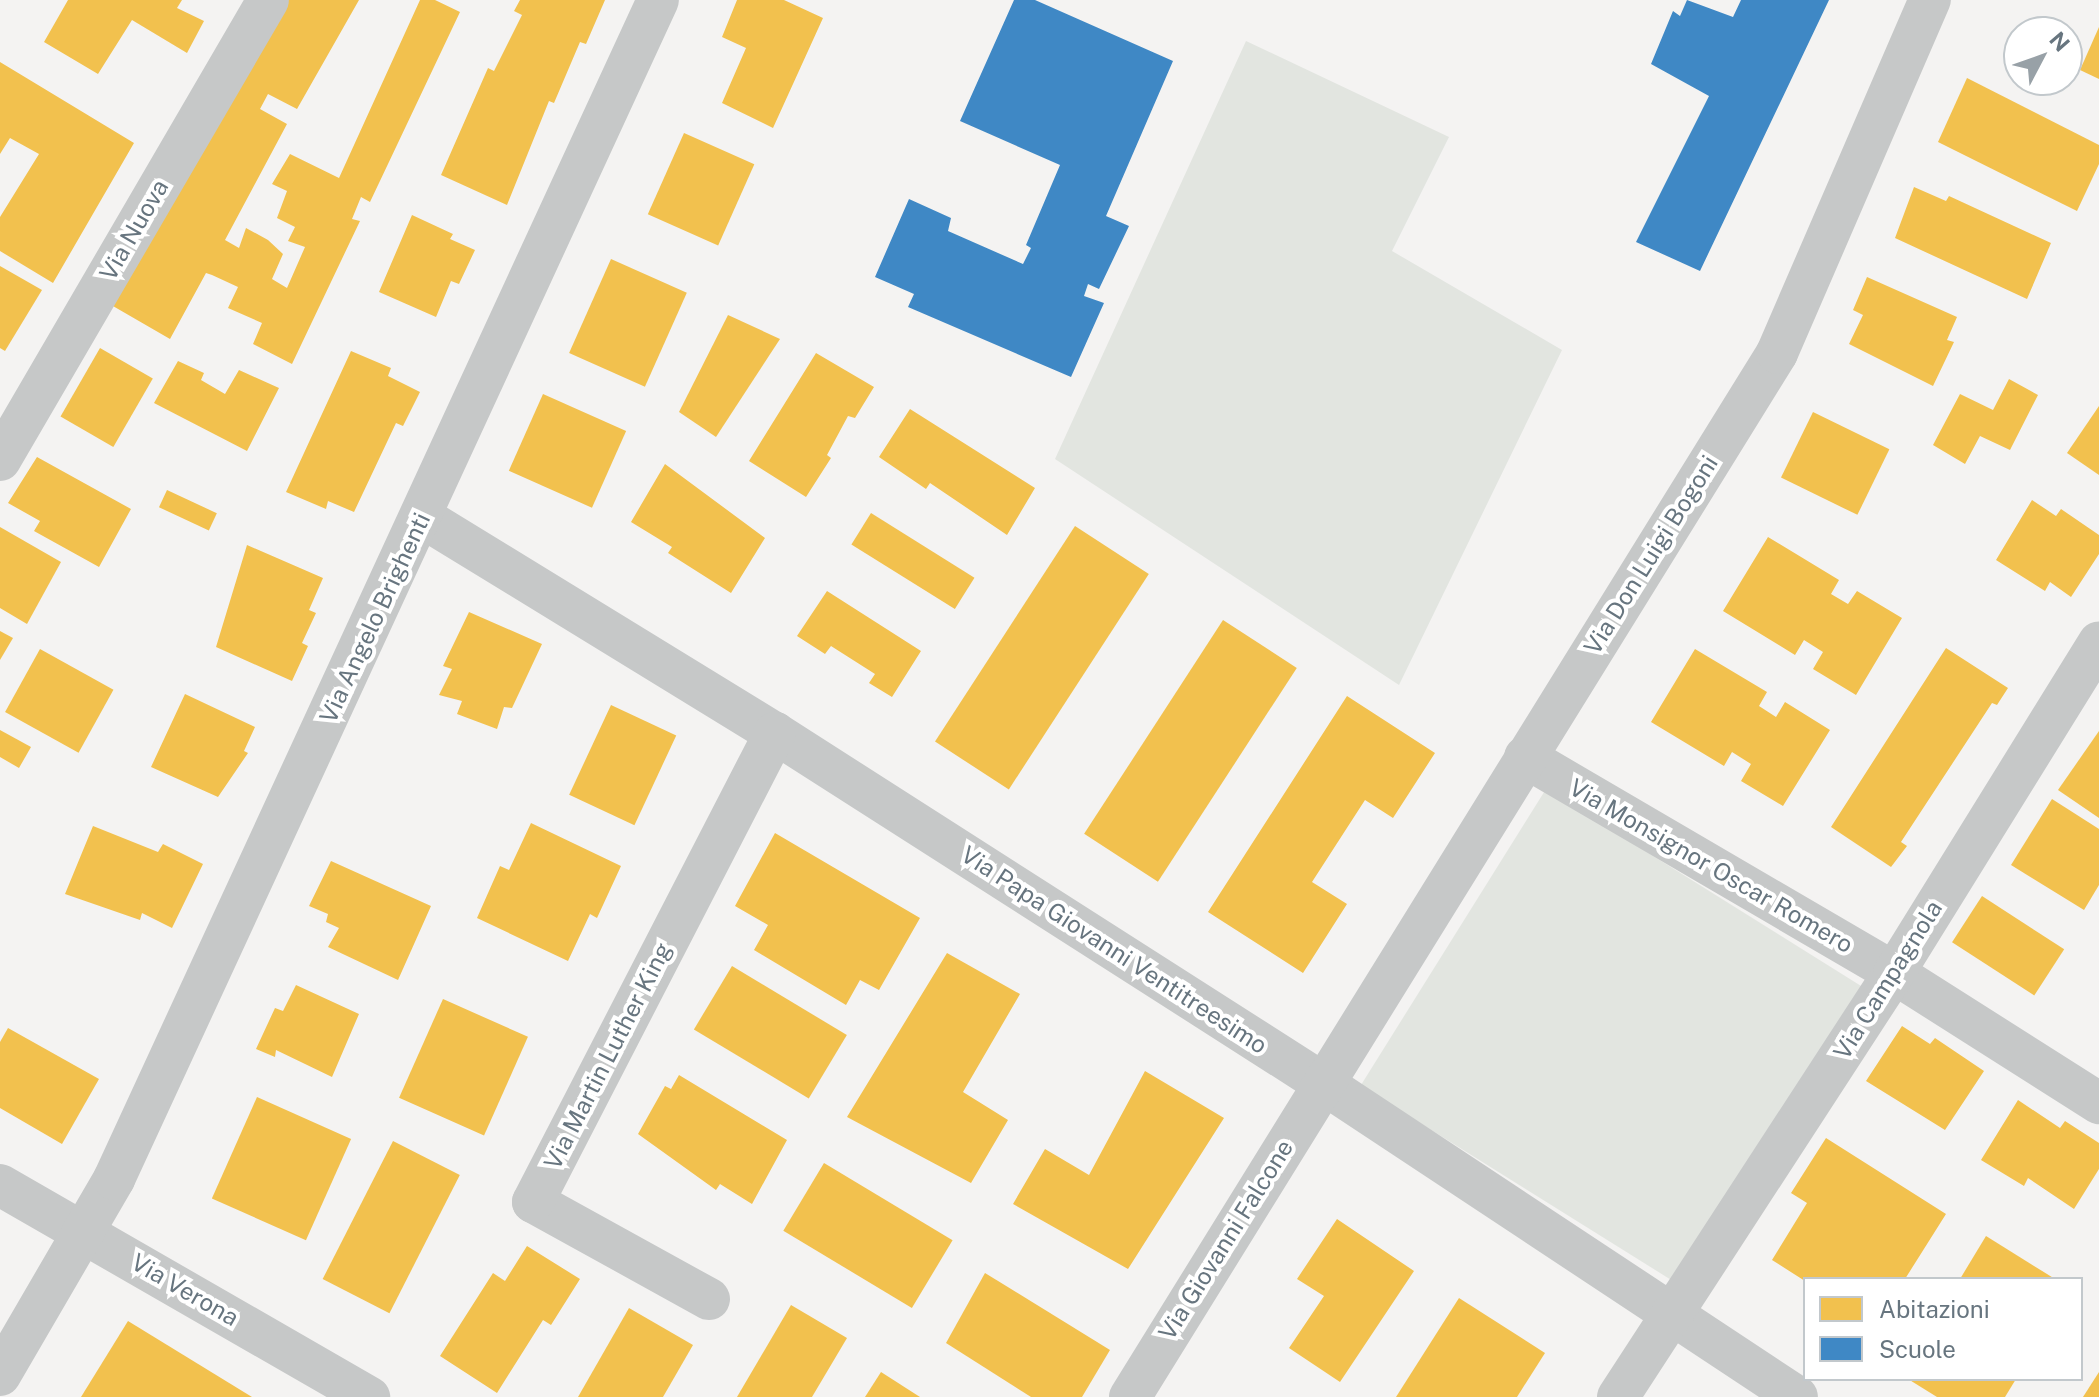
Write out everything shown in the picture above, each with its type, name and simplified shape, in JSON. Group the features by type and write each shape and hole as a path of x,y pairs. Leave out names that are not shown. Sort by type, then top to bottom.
{"street":[{"name":"Via Nuova","path":"0,460 268,0"},
{"name":"Via Angelo Brighenti","path":"0,1375 85,1232 422,517 658,0"},
{"name":"Via Don Luigi Bogoni","path":"1324,1084 1777,353 1930,0"},
{"name":"Via Papa Giovanni Ventitreesimo","path":"422,517 775,733 1324,1084 1797,1397"},
{"name":"Via Campagnola","path":"1618,1397 1894,973 2099,642"},
{"name":"Via Martin Luther King","path":"709,1299 533,1202 775,733"},
{"name":"Via Monsignor Oscar Romero","path":"1525,757 1894,973 2099,1103"},
{"name":"Via Giovanni Falcone","path":"1130,1397 1324,1084"},
{"name":"Via Verona","path":"0,1185 369,1397"}],"shaded area":[{"path":"1246,41 1449,137 1392,251 1562,350 1399,685 1055,459"},
{"path":"1546,789 1862,987 1677,1283 1361,1086"}],"building: Abitazioni":[{"path":"68,0 182,0 177,8 204,21 187,53 132,20 98,74 44,42"},
{"path":"283,0 359,0 297,109 268,94 260,109 287,124 225,240 239,248 246,228 268,240 283,254 272,279 287,288 305,247 288,241 295,227 277,218 287,191 272,184 290,154 339,178 420,0 435,0 460,12 370,202 361,197 352,219 360,221 292,364 253,344 262,323 228,308 238,287 206,273 170,339 106,302"},
{"path":"520,0 605,0 586,44 580,42 554,103 549,101 507,205 441,175 488,68 494,71 522,15 514,11"},
{"path":"737,0 784,0 823,18 773,128 722,103 746,48 722,37"},
{"path":"2099,27 2099,79 2083,71 2083,63"},
{"path":"0,62 134,143 53,283 0,251 0,217 39,154 10,138 0,154"},
{"path":"1967,78 2099,145 2099,164 2077,211 1938,142"},
{"path":"684,133 754,164 718,246 648,214"},
{"path":"1914,187 1946,201 1949,196 2051,243 2027,299 1895,238"},
{"path":"412,215 453,234 450,239 475,250 459,284 451,281 436,317 379,292"},
{"path":"611,259 687,293 645,387 569,353"},
{"path":"0,266 42,290 5,351 0,348"},
{"path":"1867,277 1957,317 1947,340 1954,342 1933,386 1849,344 1863,315 1853,310"},
{"path":"728,315 780,339 716,437 679,412"},
{"path":"100,348 153,378 113,447 60,416"},
{"path":"351,351 391,368 388,376 420,392 403,426 396,423 354,512 328,501 326,509 286,492"},
{"path":"816,353 874,387 855,418 848,416 827,455 831,458 806,497 749,461"},
{"path":"178,361 204,373 201,380 225,394 239,370 279,388 247,451 154,403"},
{"path":"2009,379 2038,395 2010,450 1980,436 1965,464 1933,445 1960,394 1993,410"},
{"path":"543,394 626,431 592,508 509,471"},
{"path":"2099,406 2099,475 2067,453"},
{"path":"910,409 1035,488 1007,535 930,483 926,489 879,457"},
{"path":"1813,412 1889,449 1857,515 1781,478"},
{"path":"37,457 131,509 99,567 34,531 40,521 8,503"},
{"path":"665,464 765,538 731,593 668,553 672,547 631,522"},
{"path":"167,490 217,513 209,530 159,507"},
{"path":"2032,500 2056,516 2061,509 2099,535 2099,554 2071,597 2050,582 2045,591 1996,560"},
{"path":"871,513 974,578 955,609 851,544"},
{"path":"1075,526 1149,574 1009,789 935,742"},
{"path":"0,527 61,562 27,624 0,608"},
{"path":"1768,537 1839,580 1831,594 1848,604 1857,591 1902,618 1856,695 1813,669 1823,652 1804,640 1795,655 1723,611"},
{"path":"247,545 323,578 309,610 316,613 302,643 308,646 292,681 216,647"},
{"path":"827,591 921,651 892,697 869,683 875,674 831,646 825,654 797,636"},
{"path":"469,612 542,644 512,708 504,707 497,729 457,714 462,701 439,695 452,669 443,666"},
{"path":"1223,620 1297,668 1158,882 1084,834"},
{"path":"0,631 13,638 0,660"},
{"path":"1946,648 2008,688 1997,705 1992,703 1901,842 1907,846 1891,867 1831,827"},
{"path":"40,649 113,690 79,753 5,712"},
{"path":"1695,649 1767,692 1759,706 1776,717 1785,702 1830,730 1783,806 1741,781 1751,764 1732,752 1724,766 1651,722"},
{"path":"185,694 255,727 244,751 248,753 218,797 151,767"},
{"path":"1347,696 1435,753 1393,818 1365,800 1312,882 1347,904 1303,973 1208,912"},
{"path":"611,705 676,735 634,825 569,795"},
{"path":"0,730 31,747 19,768 0,757"},
{"path":"2099,731 2099,818 2058,790"},
{"path":"2052,799 2099,829 2099,885 2084,910 2011,865"},
{"path":"531,823 621,866 597,918 590,914 568,961 477,918 500,866 509,870"},
{"path":"93,826 158,852 163,844 203,864 172,928 142,913 140,920 65,894"},
{"path":"775,833 920,918 879,990 860,980 846,1005 754,950 768,925 735,906"},
{"path":"331,861 431,906 398,980 328,947 339,928 326,922 328,914 309,906"},
{"path":"1982,896 2064,949 2034,996 1952,942"},
{"path":"947,953 1020,994 963,1092 1008,1120 971,1183 847,1117"},
{"path":"732,966 847,1035 809,1098 694,1029"},
{"path":"296,985 359,1014 332,1077 276,1050 275,1057 256,1049 275,1008 283,1011"},
{"path":"443,999 528,1037 484,1135 399,1098"},
{"path":"1902,1026 1930,1044 1935,1038 1984,1071 1945,1130 1866,1081"},
{"path":"8,1028 99,1079 62,1144 0,1108 0,1042"},
{"path":"1145,1071 1224,1118 1128,1269 1013,1204 1045,1149 1089,1175"},
{"path":"679,1075 787,1140 752,1204 720,1184 716,1190 638,1134 665,1086 671,1089"},
{"path":"257,1097 351,1139 306,1240 212,1198"},
{"path":"2018,1100 2060,1128 2065,1121 2099,1143 2099,1169 2074,1209 2028,1178 2024,1186 1981,1160"},
{"path":"1826,1138 1946,1214 1906,1277 1803,1277 1803,1280 1772,1260 1807,1203 1791,1193"},
{"path":"393,1141 460,1175 389,1313 323,1279"},
{"path":"824,1163 953,1240 912,1308 783,1231"},
{"path":"1337,1219 1414,1271 1340,1382 1289,1348 1324,1296 1297,1279"},
{"path":"1986,1236 2052,1277 1961,1277"},
{"path":"527,1246 580,1279 551,1325 543,1320 497,1393 440,1356 493,1273 505,1281"},
{"path":"985,1273 1110,1350 1082,1397 1031,1397 946,1343"},
{"path":"1459,1298 1545,1353 1517,1397 1396,1397"},
{"path":"791,1305 847,1338 812,1397 737,1397"},
{"path":"629,1308 693,1345 663,1397 578,1397"},
{"path":"128,1321 252,1397 81,1397"},
{"path":"881,1372 920,1397 865,1397"},
{"path":"2099,1372 2099,1397 2083,1397"},
{"path":"1911,1381 2015,1381 2005,1397 1937,1397"}],"building: Scuole":[{"path":"1014,0 1035,0 1173,61 1106,216 1129,226 1099,289 1088,284 1084,296 1104,303 1071,377 908,307 914,294 875,277 909,199 951,218 948,231 1023,264 1031,248 1026,245 1060,165 960,121"},
{"path":"1687,0 1733,17 1741,0 1829,0 1700,271 1636,242 1709,96 1651,64 1673,11 1680,16"}]}
